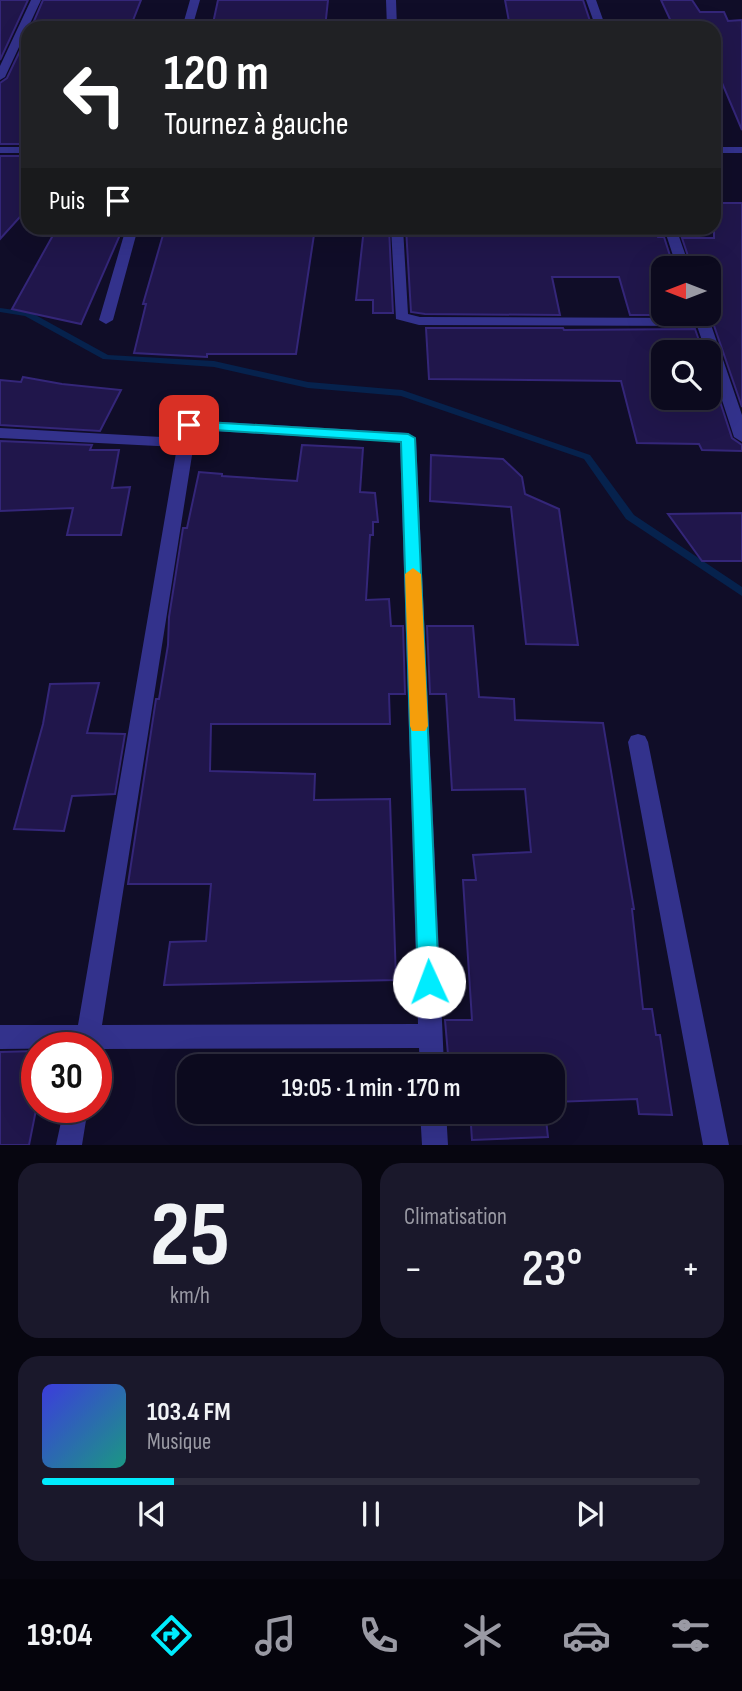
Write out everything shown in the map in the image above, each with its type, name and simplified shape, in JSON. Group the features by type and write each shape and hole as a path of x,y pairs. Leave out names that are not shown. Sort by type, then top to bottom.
{"street":[{"path":"26,21 36,0"},
{"path":"189,21 195,0"},
{"path":"391,0 391,21"},
{"path":"591,0 598,21"},
{"path":"0,77 21,32"},
{"path":"0,150 21,150"},
{"path":"721,150 742,150"},
{"path":"106,320 130,235"},
{"path":"397,235 401,316 419,321 651,319"},
{"path":"672,235 680,256"},
{"path":"704,326 742,437"},
{"path":"89,1032 189,425 408,438 431,1054"},
{"path":"0,433 186,443"},
{"path":"638,742 716,1145"},
{"path":"112,1042 430,1036"},
{"path":"0,1037 21,1038"},
{"path":"69,1145 73,1123"},
{"path":"434,1124 435,1145"}],"building":[{"path":"0,0 28,0 0,60"},
{"path":"43,0 141,0 133,21 34,21"},
{"path":"218,0 328,0 326,21 214,21"},
{"path":"505,0 583,0 590,21 509,21"},
{"path":"661,0 692,0 700,12 724,12 728,21 742,20 742,130 721,80 721,21 671,21"},
{"path":"21,49 21,144 0,144 0,83 7,78"},
{"path":"0,156 21,156 21,216 0,239"},
{"path":"721,203 742,203 742,407 714,326 721,326 721,256 688,256 682,238 714,238 714,235 721,235"},
{"path":"53,235 120,235 81,324 12,309"},
{"path":"163,235 314,235 296,354 207,354 207,357 134,353 146,304 143,304"},
{"path":"363,235 389,235 393,313 373,313 373,300 356,300"},
{"path":"406,235 657,235 664,237 670,256 651,256 651,315 630,315 619,277 552,277 560,315 411,312"},
{"path":"426,328 695,329 699,340 651,340 651,410 721,410 721,405 732,438 742,445 742,451 702,450 699,444 637,443 621,381 429,379"},
{"path":"23,377 121,390 100,431 0,425 0,380 21,382"},
{"path":"0,441 92,445 90,450 119,450 112,488 130,487 121,535 67,535 73,508 0,511"},
{"path":"302,445 363,448 360,492 375,493 378,522 373,522 373,535 370,535 366,600 389,599 391,626 403,626 405,694 389,694 390,724 211,724 210,771 315,774 314,800 390,799 396,980 164,985 170,942 206,941 211,884 128,884 156,699 159,699 168,645 169,617 183,528 187,528 199,472 297,481"},
{"path":"431,455 503,459 522,477 525,494 559,509 578,645 526,644 511,507 430,501"},
{"path":"742,513 742,561 702,561 668,514"},
{"path":"427,626 473,626 479,697 514,699 515,720 603,723 634,909 643,1009 652,1009 656,1035 660,1035 672,1115 639,1114 637,1099 565,1102 565,1054 448,1054 445,1020 472,1020 463,880 476,880 473,855 531,852 525,789 452,790 446,694 430,694"},
{"path":"99,683 87,733 125,734 115,794 72,796 64,831 14,829 43,724 50,684"},
{"path":"21,1051 21,1123 33,1123 29,1145 0,1145 0,1052"},
{"path":"471,1124 546,1124 548,1137 472,1140"}],"waterway":[{"path":"0,310 27,314 106,357 214,364 308,385 402,393 587,457 630,517 742,592"}],"slow traffic":[{"path":"413,574 419,726"}],"route":[{"path":"189,425 408,438 429,982"}]}
